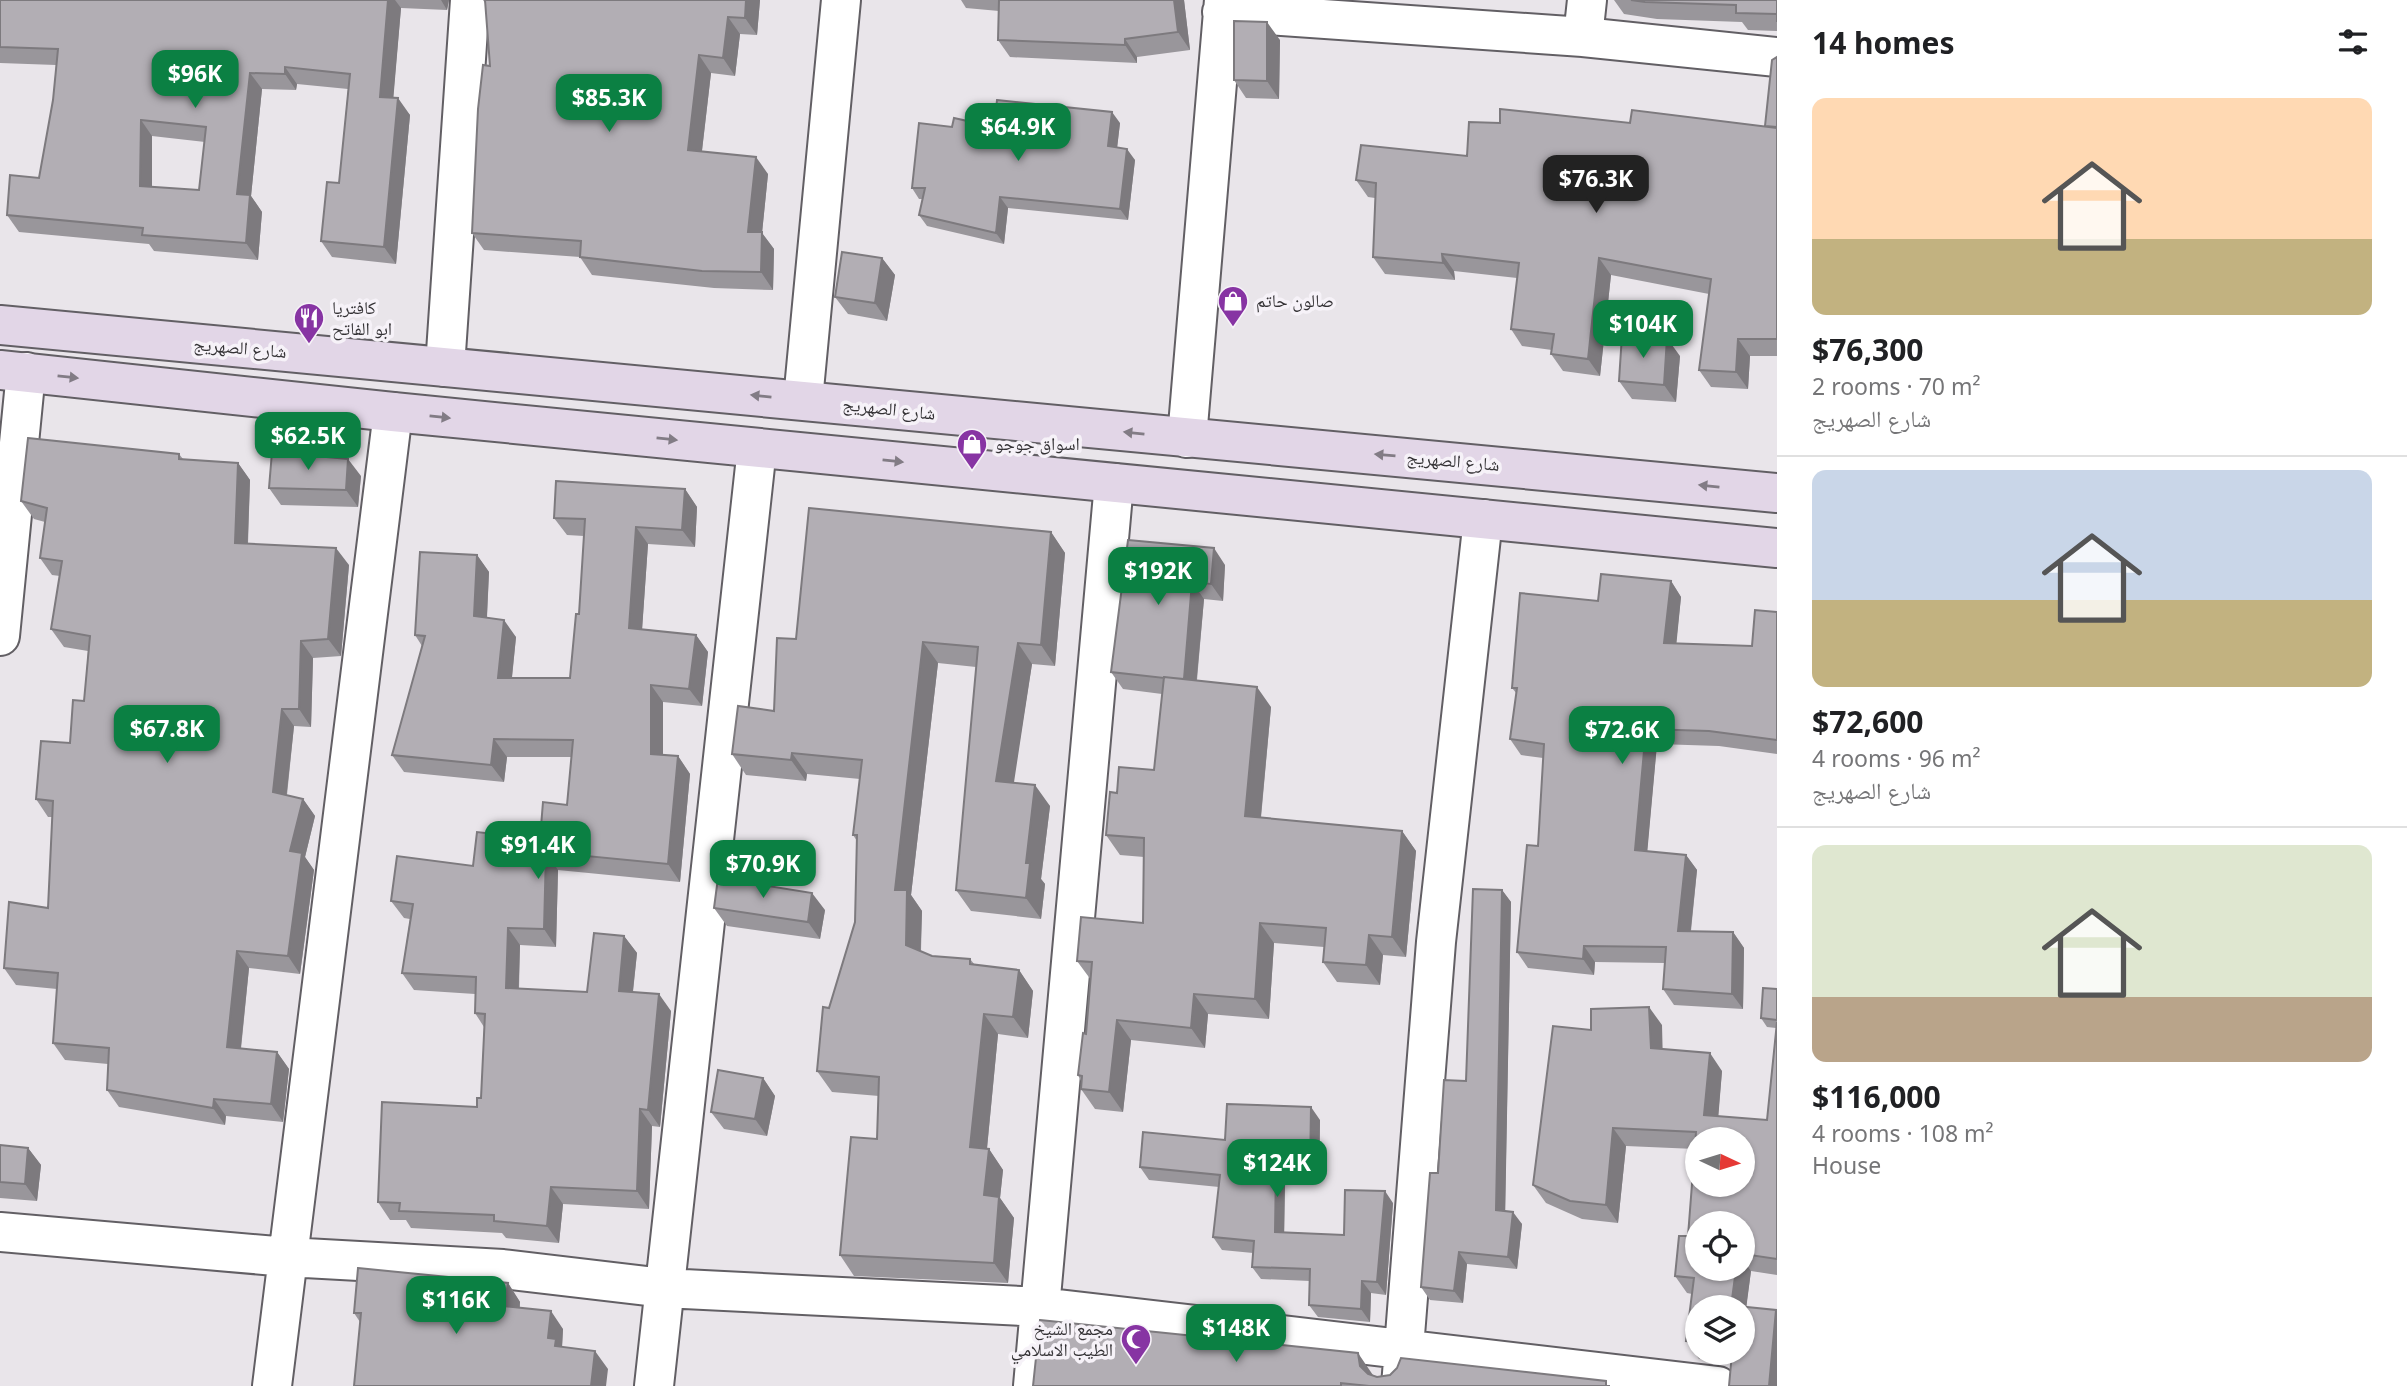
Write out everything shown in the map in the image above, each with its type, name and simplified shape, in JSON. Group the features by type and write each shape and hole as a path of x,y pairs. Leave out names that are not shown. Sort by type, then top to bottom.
{"main road":[{"name":"شارع الصهريج","path":"0,325 1777,493"},
{"path":"13,371 393,412 1777,548"}],"street":[{"path":"445,367 470,0"},
{"path":"803,400 841,0"},
{"path":"1583,37 1587,0"},
{"path":"1187,438 1223,6 1583,37 1777,57"},
{"path":"0,636 13,371"},
{"path":"272,1386 393,412"},
{"path":"654,1386 757,448"},
{"path":"1033,1386 1114,483"},
{"path":"1401,1386 1436,942 1483,519"},
{"path":"0,1232 287,1257 503,1269 664,1287 1041,1307 1718,1386"}],"building":[{"path":"0,0 388,0 380,97 398,98 384,247 321,241 327,182 339,183 350,74 285,67 285,74 250,73 237,194 250,195 246,243 142,235 143,228 7,215 10,175 39,178 53,100 58,49 0,47","holes":["141,120 206,127 199,190 140,186"]},
{"path":"485,0 746,0 745,18 728,17 723,58 699,55 688,150 756,157 748,232 762,232 761,272 702,271 580,257 581,241 472,233 478,109 483,65 490,66"},
{"path":"999,0 1174,0 1178,32 1125,39 1125,45 998,40"},
{"path":"1631,0 1777,0 1777,14 1736,13 1736,5"},
{"path":"1234,21 1267,22 1267,81 1234,80"},
{"path":"1777,57 1777,127 1765,126 1772,60"},
{"path":"997,100 1112,112 1108,146 1127,149 1120,209 1000,197 996,233 919,215 925,188 912,188 919,123 952,127 954,118 994,127"},
{"path":"1500,109 1630,123 1632,110 1777,128 1777,339 1738,339 1736,372 1699,370 1711,279 1599,258 1588,359 1551,354 1554,334 1511,329 1519,263 1442,254 1443,263 1373,257 1376,183 1356,180 1361,145 1467,156 1469,122 1500,123"},
{"path":"842,252 882,258 875,303 835,297"},
{"path":"1622,335 1667,338 1664,385 1619,381"},
{"path":"28,438 179,454 179,459 238,463 235,543 336,548 328,639 301,641 299,709 282,709 273,792 303,799 290,851 302,853 288,956 237,951 227,1047 277,1052 271,1104 214,1099 213,1108 107,1090 109,1048 53,1043 58,973 4,968 9,902 48,908 53,801 36,799 41,741 70,743 73,700 84,701 90,636 51,629 62,561 40,558 47,508 21,501"},
{"path":"272,452 348,459 346,490 269,488"},
{"path":"556,481 685,489 682,530 636,527 629,628 696,635 689,689 651,685 651,754 678,756 668,864 546,852 544,929 508,928 506,988 587,992 594,933 624,936 619,991 659,994 648,1110 640,1109 637,1191 551,1187 547,1226 494,1221 494,1215 399,1211 400,1203 378,1202 382,1102 477,1107 477,1098 481,1098 485,1014 475,1013 476,977 402,973 413,904 391,901 397,856 473,866 477,832 540,839 543,802 567,805 573,740 494,739 491,765 392,755 425,636 415,635 420,552 477,555 474,616 504,620 498,678 570,678 576,614 579,614 585,519 554,518"},
{"path":"809,508 1051,532 1041,645 1018,643 996,781 1035,785 1026,863 1030,863 1026,898 956,890 978,647 923,642 895,890 907,890 906,945 932,956 970,959 970,964 1019,970 1013,1017 984,1014 970,1147 989,1149 984,1195 999,1197 994,1263 840,1255 851,1137 877,1139 879,1077 817,1071 823,1007 829,1008 855,922 857,835 853,835 862,760 792,753 791,760 732,754 738,706 774,711 777,638 796,639"},
{"path":"1128,540 1214,548 1211,584 1192,582 1184,679 1111,672"},
{"path":"1601,574 1671,581 1664,643 1752,646 1755,610 1777,612 1777,740 1709,731 1646,729 1635,850 1686,855 1678,931 1733,932 1732,994 1663,989 1666,947 1584,946 1583,959 1517,952 1527,845 1538,846 1544,744 1510,739 1517,688 1512,688 1520,593 1598,601"},
{"path":"1164,677 1257,687 1245,816 1402,831 1392,937 1369,935 1366,965 1323,962 1326,928 1260,923 1255,999 1194,994 1191,1028 1117,1020 1109,1092 1081,1089 1082,1076 1078,1075 1083,1033 1086,1034 1092,962 1077,961 1081,917 1143,923 1144,838 1106,835 1110,792 1117,793 1119,767 1154,770"},
{"path":"718,878 812,893 808,922 714,908"},
{"path":"1473,889 1502,890 1496,1210 1513,1212 1508,1257 1459,1252 1454,1291 1421,1287 1430,1173 1438,1173 1444,1080 1466,1081"},
{"path":"1763,988 1777,989 1777,1020 1761,1018"},
{"path":"1649,1007 1651,1048 1710,1053 1704,1115 1767,1120 1777,1022 1777,1259 1755,1256 1755,1211 1690,1211 1691,1197 1755,1197 1755,1127 1685,1127 1685,1131 1613,1128 1606,1205 1570,1201 1533,1185 1553,1026 1591,1030 1591,1009"},
{"path":"718,1070 763,1078 755,1119 711,1112"},
{"path":"1227,1104 1311,1107 1310,1171 1276,1167 1275,1232 1344,1235 1345,1190 1385,1191 1377,1282 1362,1281 1361,1309 1309,1305 1310,1269 1252,1267 1254,1241 1213,1237 1220,1175 1140,1167 1143,1132 1225,1140"},
{"path":"0,1145 28,1148 25,1184 0,1182"},
{"path":"1679,1236 1685,1236 1685,1277 1675,1276"},
{"path":"358,1268 508,1283 504,1306 551,1311 548,1338 556,1339 555,1346 595,1351 591,1386 354,1386 361,1313 354,1313"},
{"path":"1694,1281 1734,1281 1733,1295 1692,1295"},
{"path":"1755,1308 1776,1310 1769,1386 1729,1386 1731,1365 1755,1365"},
{"path":"1040,1320 1358,1353 1360,1366 1368,1374 1377,1377 1390,1375 1401,1358 1606,1381 1606,1386 1369,1386 1341,1383 1341,1386 1033,1386"}],"place":[{"name":"صالون حاتم","path":"1233,328"},
{"name":"كافتريا ابو الفاتح","path":"309,345"},
{"name":"اسواق جوجو","path":"972,471"},
{"name":"مجمع الشيخ الطيب الاسلامي","path":"1136,1366"}]}
